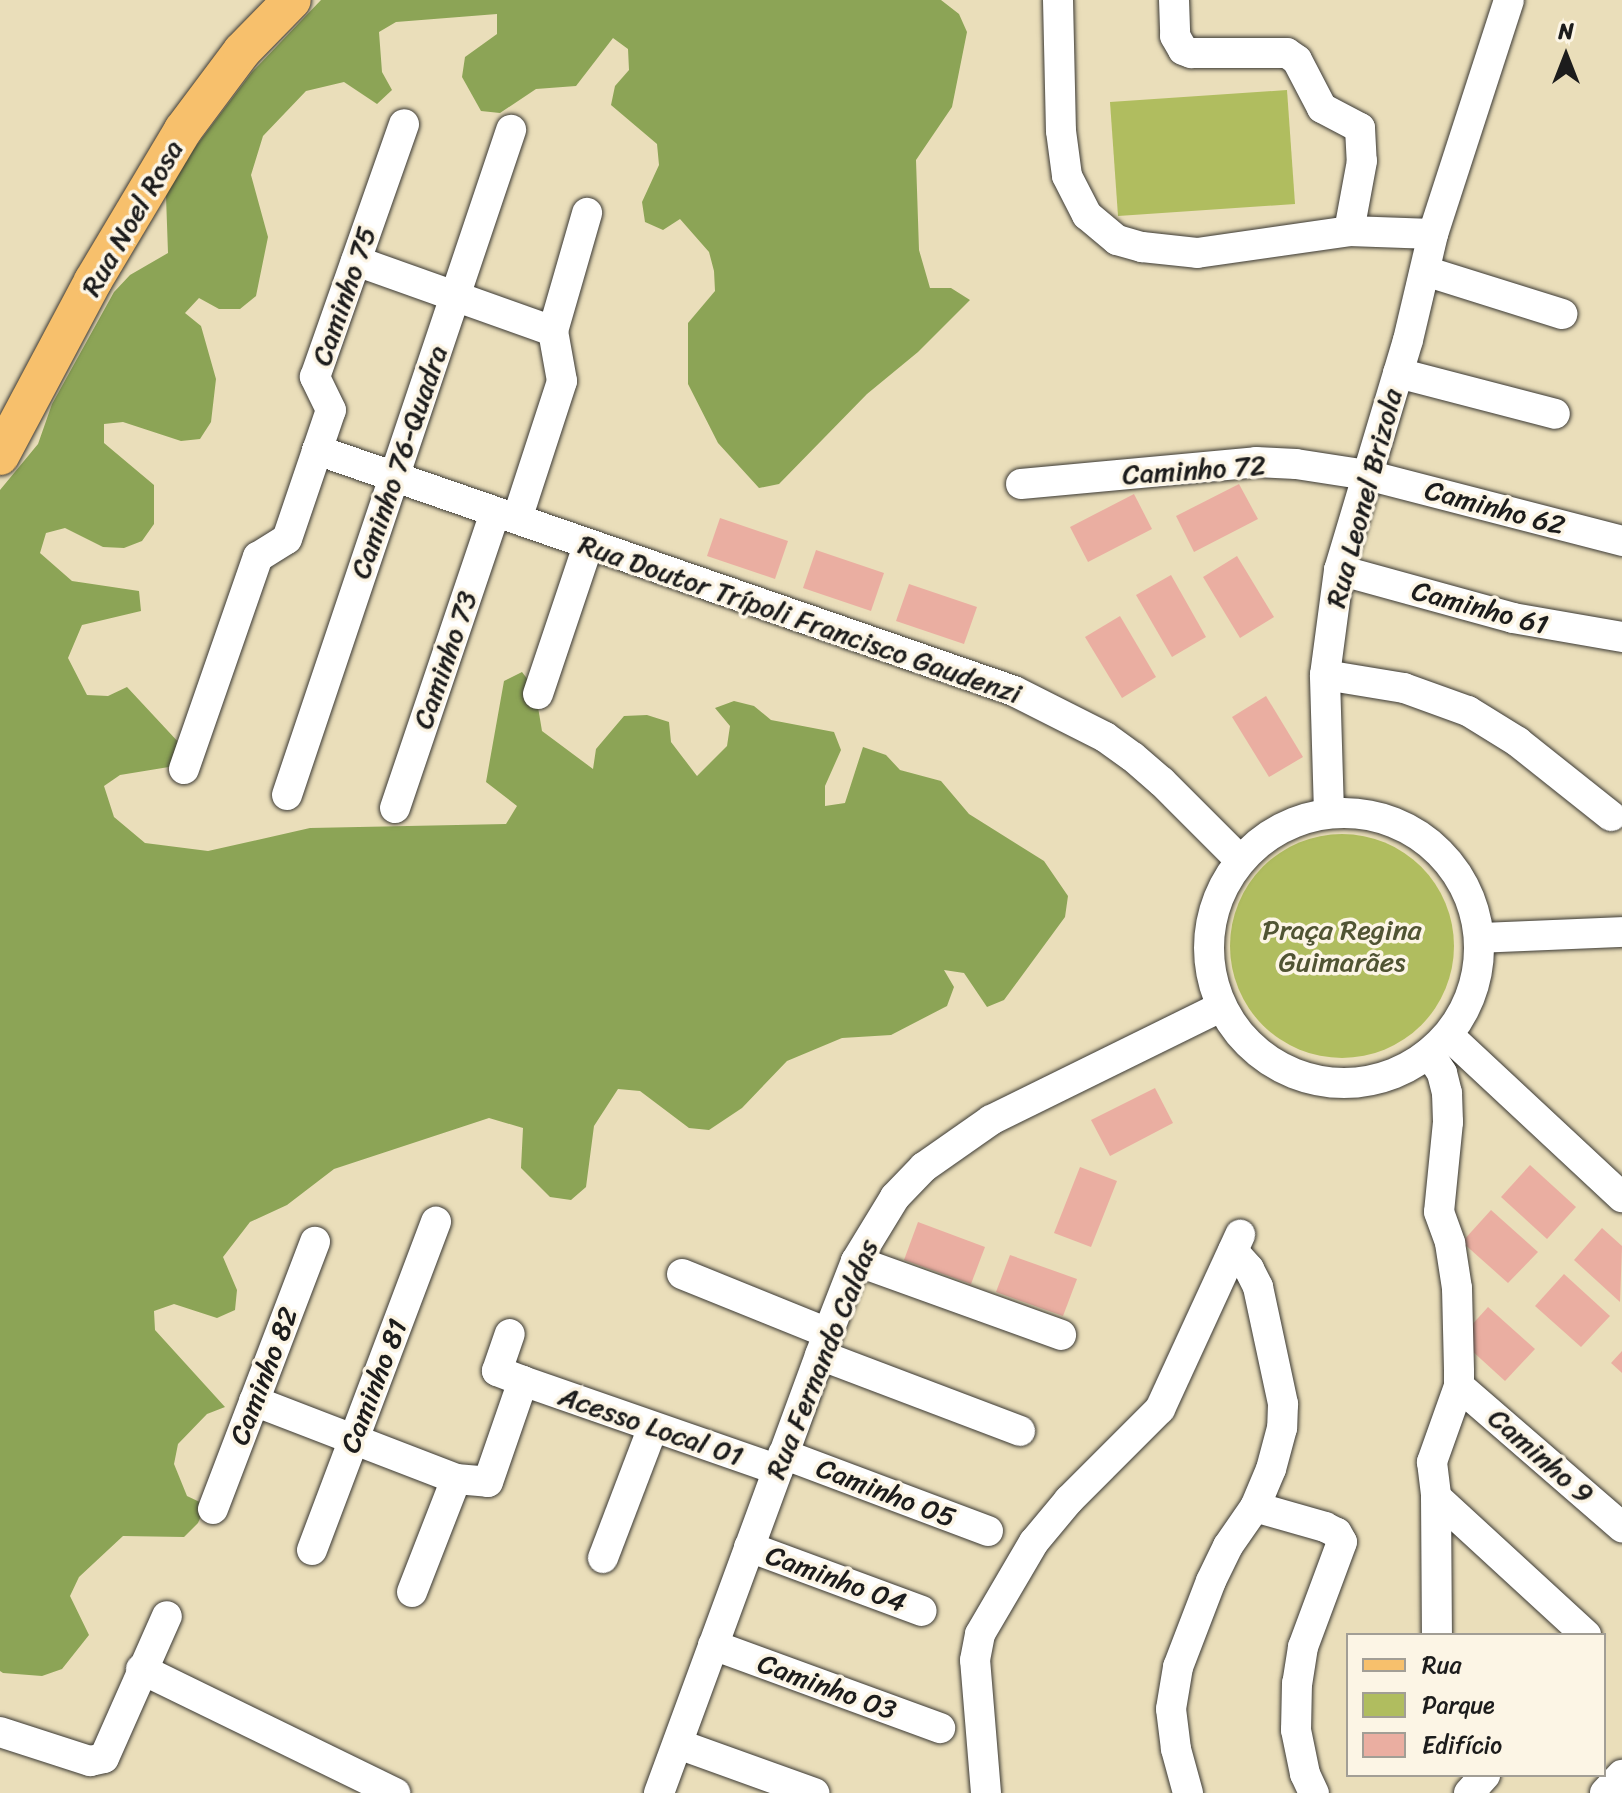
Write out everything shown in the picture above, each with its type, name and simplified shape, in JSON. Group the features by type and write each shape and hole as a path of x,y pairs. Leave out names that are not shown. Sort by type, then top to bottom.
{"main road":[{"name":"Rua Noel Rosa","path":"0,456 93,281 183,130 242,51 292,0"}],"street":[{"path":"1058,0 1063,153 1077,198 1100,228 1117,240 1142,247 1197,253 1349,231 1433,234"},
{"path":"1174,0 1175,36 1183,50 1287,53 1297,60 1322,108 1360,128 1362,161 1349,231"},
{"name":"Rua Leonel Brizola","path":"1329,813 1325,675 1339,570 1398,373 1433,234 1509,0"},
{"name":"Caminho 75","path":"184,769 258,557 287,539 331,410 315,377 404,124"},
{"name":"Caminho 76-Quadra","path":"287,795 511,130"},
{"name":"Caminho 73","path":"395,808 506,516 562,381 553,331 587,213"},
{"path":"356,261 553,331"},
{"path":"1425,271 1562,314"},
{"path":"1398,373 1555,414"},
{"name":"Rua Doutor Trípoli Francisco Gaudenzi","path":"317,450 964,671 1014,691 1105,737 1133,757 1240,860"},
{"name":"Caminho 72","path":"1021,484 1256,462 1367,475"},
{"name":"Caminho 62","path":"1367,475 1622,541"},
{"path":"538,694 588,545"},
{"name":"Caminho 61","path":"1339,570 1513,618 1622,637"},
{"path":"1325,675 1404,688 1442,699 1518,742 1611,816"},
{"path":"1329,813 1363,814 1396,823 1426,840 1462,881 1471,899 1479,938 1473,990 1438,1044 1399,1071 1366,1081 1331,1082 1297,1075 1266,1059 1249,1044 1221,1007 1213,984 1208,935 1219,895 1240,860 1280,828 1329,813"},
{"path":"1479,938 1622,932"},
{"name":"Rua Fernando Caldas","path":"659,1793 856,1261 895,1197 953,1144 1031,1100 1221,1007"},
{"path":"1438,1044 1622,1197"},
{"path":"1437,1633 1435,1449 1459,1386 1457,1288 1450,1243 1439,1212 1448,1122 1447,1093 1438,1044"},
{"name":"Caminho 81","path":"312,1550 436,1222"},
{"name":"Caminho 82","path":"213,1509 315,1242"},
{"path":"986,1793 975,1660 980,1634 1034,1542 1069,1500 1160,1409 1237,1243 1258,1287 1283,1404 1282,1428 1271,1469 1255,1507 1228,1546 1211,1581 1178,1667 1171,1709 1176,1749 1188,1793"},
{"path":"856,1261 1061,1335"},
{"path":"682,1274 824,1344 1020,1431"},
{"path":"254,1401 456,1479 488,1482 523,1381 497,1371 510,1334"},
{"name":"Acesso Local 01","path":"523,1381 653,1427 781,1462"},
{"name":"Caminho 9","path":"1459,1386 1622,1527"},
{"path":"603,1558 653,1427"},
{"name":"Caminho 05","path":"781,1462 988,1531"},
{"path":"412,1592 456,1479"},
{"path":"1436,1497 1584,1633"},
{"path":"1255,1507 1325,1527 1337,1533 1342,1542 1303,1647 1297,1683 1296,1730 1305,1774 1314,1793"},
{"name":"Caminho 04","path":"749,1547 922,1611"},
{"path":"0,1732 97,1762 104,1758 167,1616"},
{"name":"Caminho 03","path":"713,1645 940,1728"},
{"path":"141,1669 395,1793"},
{"path":"678,1744 814,1793"},
{"path":"1605,1793 1622,1775"},
{"path":"1469,1793 1483,1777"}],"green space":[{"path":"321,0 941,0 959,14 967,32 952,107 916,160 919,250 930,288 951,288 970,300 918,352 867,394 779,484 759,488 718,443 688,384 688,323 715,291 714,271 709,252 680,219 663,230 645,222 642,202 659,165 657,144 611,105 615,86 629,70 628,49 613,38 576,86 536,89 500,113 481,111 462,77 465,57 497,34 497,14 396,22 379,32 382,72 392,90 377,104 344,82 306,91 263,136 251,175 268,237 256,296 240,309 219,309 199,298 185,313 201,326 216,379 211,422 200,439 181,441 123,422 104,424 104,443 154,485 154,524 142,541 124,548 103,547 65,528 46,533 40,553 72,581 139,591 141,611 82,625 68,658 87,695 108,696 127,687 181,745 181,765 120,775 104,786 114,817 145,843 208,851 310,828 506,824 517,806 486,782 504,681 522,672 535,689 542,731 593,769 596,749 624,716 647,715 669,722 671,742 697,776 727,746 730,726 715,708 734,701 754,706 771,720 834,732 841,750 825,786 825,806 845,803 863,747 886,755 900,770 941,781 969,814 1044,861 1068,896 1065,917 1004,1000 987,1007 964,973 944,970 954,987 947,1006 891,1035 842,1038 787,1061 742,1108 709,1130 689,1128 640,1091 618,1089 594,1126 586,1187 571,1200 550,1197 521,1168 523,1128 489,1118 334,1169 287,1205 250,1222 223,1257 237,1290 235,1310 217,1318 174,1304 154,1311 155,1330 225,1407 207,1414 178,1444 174,1464 187,1496 206,1505 198,1523 184,1537 123,1536 79,1577 70,1596 89,1635 62,1669 42,1676 3,1673 0,1671 0,490 38,444 52,404 114,292 130,275 168,253 166,196 178,170 252,72"},
{"path":"1287,90 1295,204 1118,216 1110,102"},
{"name":"Praça Regina Guimarães","path":"1342,834 1364,836 1385,843 1421,867 1445,903 1452,924 1452,968 1445,989 1421,1025 1385,1049 1364,1056 1342,1058 1320,1056 1299,1049 1263,1025 1239,989 1232,968 1230,946 1232,924 1239,903 1263,867 1299,843 1320,836"}],"building":[{"path":"1239,484 1258,519 1194,552 1176,516"},
{"path":"1134,494 1152,529 1088,562 1070,527"},
{"path":"720,518 788,541 775,579 707,556"},
{"path":"816,550 884,573 871,611 803,588"},
{"path":"1237,556 1274,617 1240,638 1203,577"},
{"path":"1171,575 1206,637 1172,657 1136,595"},
{"path":"909,584 977,607 964,644 896,621"},
{"path":"1120,616 1156,677 1122,698 1085,637"},
{"path":"1266,696 1303,757 1269,777 1232,717"},
{"path":"1155,1088 1173,1123 1110,1156 1091,1120"},
{"path":"1530,1165 1576,1207 1547,1239 1501,1197"},
{"path":"1080,1167 1117,1181 1091,1247 1054,1233"},
{"path":"1491,1210 1538,1252 1508,1283 1462,1242"},
{"path":"918,1222 985,1247 971,1284 904,1260"},
{"path":"1602,1228 1622,1246 1620,1302 1574,1260"},
{"path":"1010,1255 1077,1279 1063,1316 996,1292"},
{"path":"1564,1274 1610,1316 1581,1347 1535,1306"},
{"path":"1488,1307 1535,1349 1505,1381 1459,1339"},
{"path":"1622,1351 1622,1373 1611,1363"}]}
